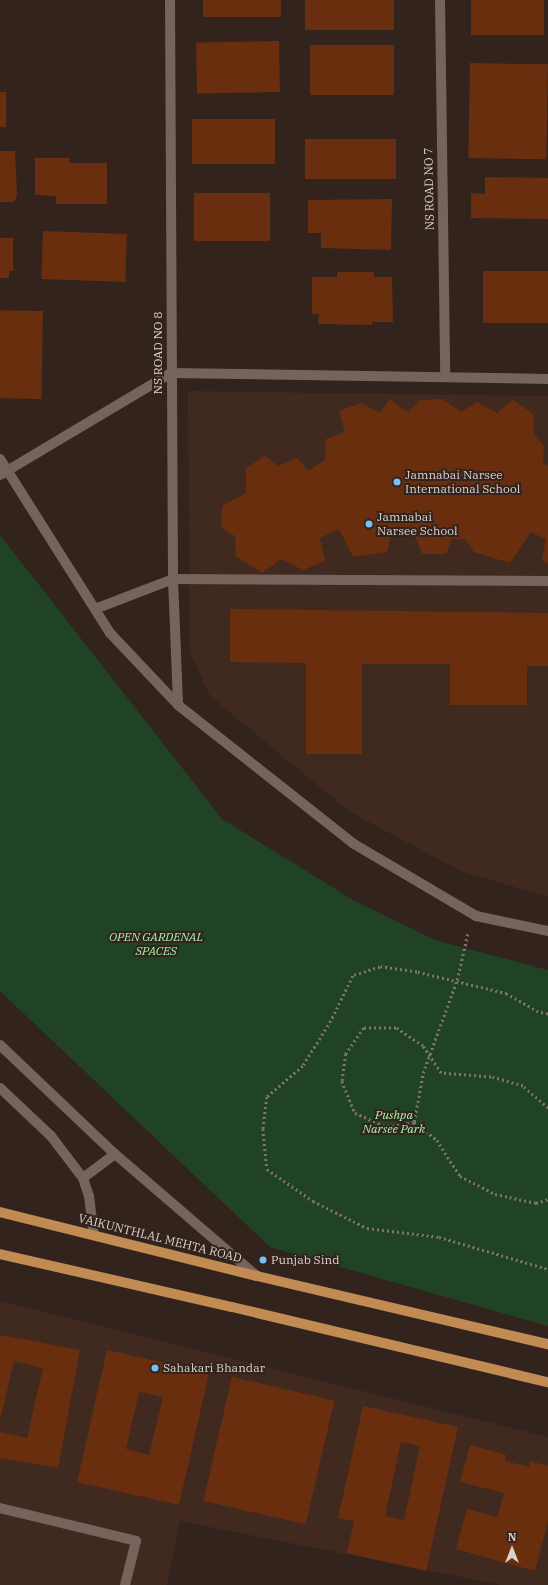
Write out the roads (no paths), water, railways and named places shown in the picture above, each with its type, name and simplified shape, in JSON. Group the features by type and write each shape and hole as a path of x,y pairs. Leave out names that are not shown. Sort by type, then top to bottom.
{"main road":[{"name":"VAIKUNTHLAL MEHTA ROAD","path":"0,1212 257,1276 548,1344"},
{"path":"0,1254 232,1306 548,1382"}],"street":[{"name":"NS ROAD NO 8","path":"170,0 173,578 178,705"},
{"name":"NS ROAD NO 7","path":"440,0 445,377"},
{"path":"3,473 171,373 548,379"},
{"path":"0,459 3,473 110,633 178,705 354,844 476,916 548,931"},
{"path":"95,609 173,578 548,581"},
{"path":"0,1045 115,1154 257,1276"},
{"path":"0,1088 51,1136 83,1178 89,1196 94,1235"},
{"path":"83,1178 115,1154"},
{"path":"0,1508 136,1541 125,1585"}],"place":[{"name":"Jamnabai Narsee International School","path":"397,482"},
{"name":"Jamnabai Narsee School","path":"369,524"},
{"name":"Punjab Sind","path":"263,1260"},
{"name":"Sahakari Bhandar","path":"155,1368"}],"park label":[{"name":"OPEN GARDENAL SPACES","path":"156,944"},
{"name":"Pushpa Narsee Park","path":"394,1122"}]}
